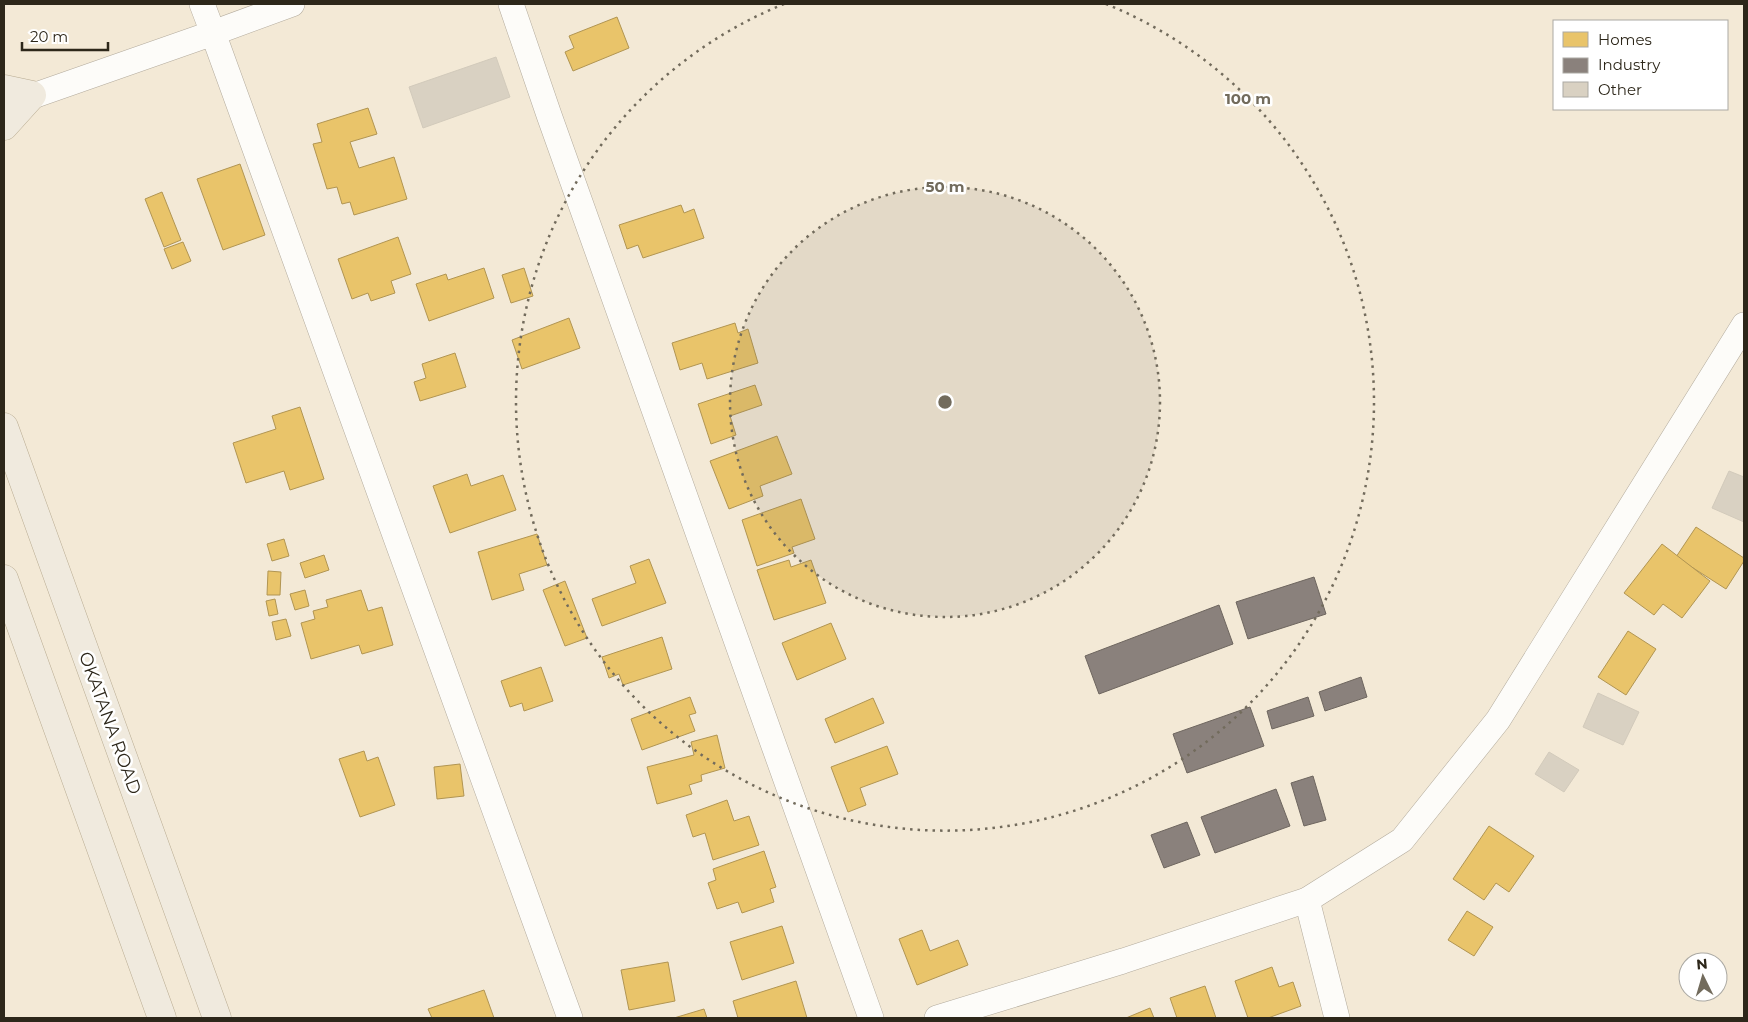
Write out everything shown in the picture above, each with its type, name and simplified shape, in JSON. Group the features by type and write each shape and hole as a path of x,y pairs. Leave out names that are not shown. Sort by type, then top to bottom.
{"main road":[{"path":"4,89 32,96 4,126"},
{"name":"OKATANA ROAD","path":"4,427 216,1018"},
{"path":"4,580 162,1018"}],"street":[{"path":"202,4 570,1018"},
{"path":"4,107 292,4"},
{"path":"511,4 548,115 871,1018"},
{"path":"937,1018 1123,961 1307,900 1402,840 1498,720 1744,325"},
{"path":"1307,900 1337,1018"}],"building: Homes":[{"path":"617,17 629,48 573,71 565,52 574,48 569,36"},
{"path":"368,108 377,134 350,142 359,168 394,157 407,199 354,215 350,202 342,204 337,187 327,189 313,144 322,142 317,124"},
{"path":"240,164 265,235 223,250 197,179"},
{"path":"162,192 181,240 164,247 145,199"},
{"path":"681,205 684,213 694,209 704,238 643,258 638,245 627,249 619,225"},
{"path":"398,237 411,274 391,281 395,293 371,301 368,293 352,299 338,259"},
{"path":"183,242 191,261 172,269 164,249"},
{"path":"484,268 494,298 429,321 416,284 446,274 448,280"},
{"path":"524,268 533,296 511,303 502,275"},
{"path":"569,318 580,348 522,369 512,340"},
{"path":"735,323 738,333 748,329 758,363 707,379 702,363 680,370 672,343"},
{"path":"455,353 466,387 420,401 414,382 426,378 422,364"},
{"path":"755,385 762,405 730,416 736,435 711,444 698,404"},
{"path":"300,407 324,479 290,490 284,471 246,483 233,443 276,429 272,416"},
{"path":"777,436 792,474 760,486 763,496 729,509 710,461"},
{"path":"467,474 471,486 503,475 516,510 450,533 433,486"},
{"path":"801,499 815,539 792,547 794,553 757,566 742,520"},
{"path":"1696,527 1744,558 1744,561 1726,589 1676,557"},
{"path":"537,534 547,565 519,574 524,590 492,600 478,552"},
{"path":"284,539 289,556 272,561 267,544"},
{"path":"1662,544 1710,581 1682,618 1663,604 1654,615 1624,593"},
{"path":"324,555 329,570 305,578 300,563"},
{"path":"649,559 666,603 602,626 592,599 636,583 630,566"},
{"path":"789,560 791,567 811,560 826,603 774,620 757,570"},
{"path":"268,571 281,572 280,595 267,595"},
{"path":"565,581 587,638 565,646 543,590"},
{"path":"305,590 309,606 295,610 290,594"},
{"path":"361,590 368,611 382,607 393,645 362,654 359,645 311,659 301,623 315,619 313,611 328,607 326,600"},
{"path":"275,599 278,614 269,616 266,601"},
{"path":"286,619 291,636 276,640 272,622"},
{"path":"831,623 846,659 797,680 782,643"},
{"path":"1628,631 1656,649 1626,695 1598,677"},
{"path":"662,637 672,669 623,685 619,674 609,678 602,657"},
{"path":"541,667 553,701 524,711 522,703 510,707 501,681"},
{"path":"690,697 696,713 689,715 695,731 642,750 631,719"},
{"path":"873,698 884,723 835,743 825,719"},
{"path":"717,735 725,768 701,775 702,781 689,785 692,794 657,804 647,767 694,755 691,742"},
{"path":"887,746 898,774 860,788 866,805 848,812 831,767"},
{"path":"364,751 367,761 378,757 395,805 360,817 339,759"},
{"path":"460,764 464,796 437,799 434,767"},
{"path":"727,800 734,821 749,816 759,845 713,860 705,833 693,837 686,815"},
{"path":"1489,826 1534,856 1509,892 1496,883 1484,900 1453,879"},
{"path":"764,851 776,887 770,889 774,902 742,913 738,902 717,909 708,883 716,880 713,869"},
{"path":"1467,911 1493,927 1474,956 1448,940"},
{"path":"782,926 794,963 742,980 730,942"},
{"path":"922,930 930,951 958,940 968,965 917,985 899,939"},
{"path":"668,962 675,1001 629,1010 621,970"},
{"path":"1272,967 1279,987 1293,982 1301,1006 1268,1018 1248,1018 1235,981"},
{"path":"796,981 807,1018 738,1018 733,1001"},
{"path":"1205,986 1216,1018 1177,1018 1170,998"},
{"path":"484,990 494,1018 432,1018 428,1009"},
{"path":"1150,1008 1154,1018 1126,1018"},
{"path":"704,1009 707,1018 674,1018"}],"building: Industry":[{"path":"1314,577 1326,614 1248,639 1236,602"},
{"path":"1219,605 1233,644 1099,694 1085,656"},
{"path":"1361,677 1367,697 1325,711 1319,692"},
{"path":"1308,697 1314,716 1272,729 1267,711"},
{"path":"1250,707 1264,746 1187,773 1173,734"},
{"path":"1313,776 1326,820 1304,826 1291,783"},
{"path":"1276,789 1290,826 1215,853 1201,817"},
{"path":"1187,822 1200,855 1164,868 1151,835"}],"building: Other":[{"path":"496,57 510,97 423,128 409,87"},
{"path":"1729,471 1744,477 1744,522 1712,508"},
{"path":"1598,693 1639,712 1623,745 1583,727"},
{"path":"1549,752 1579,770 1564,792 1535,774"}]}
